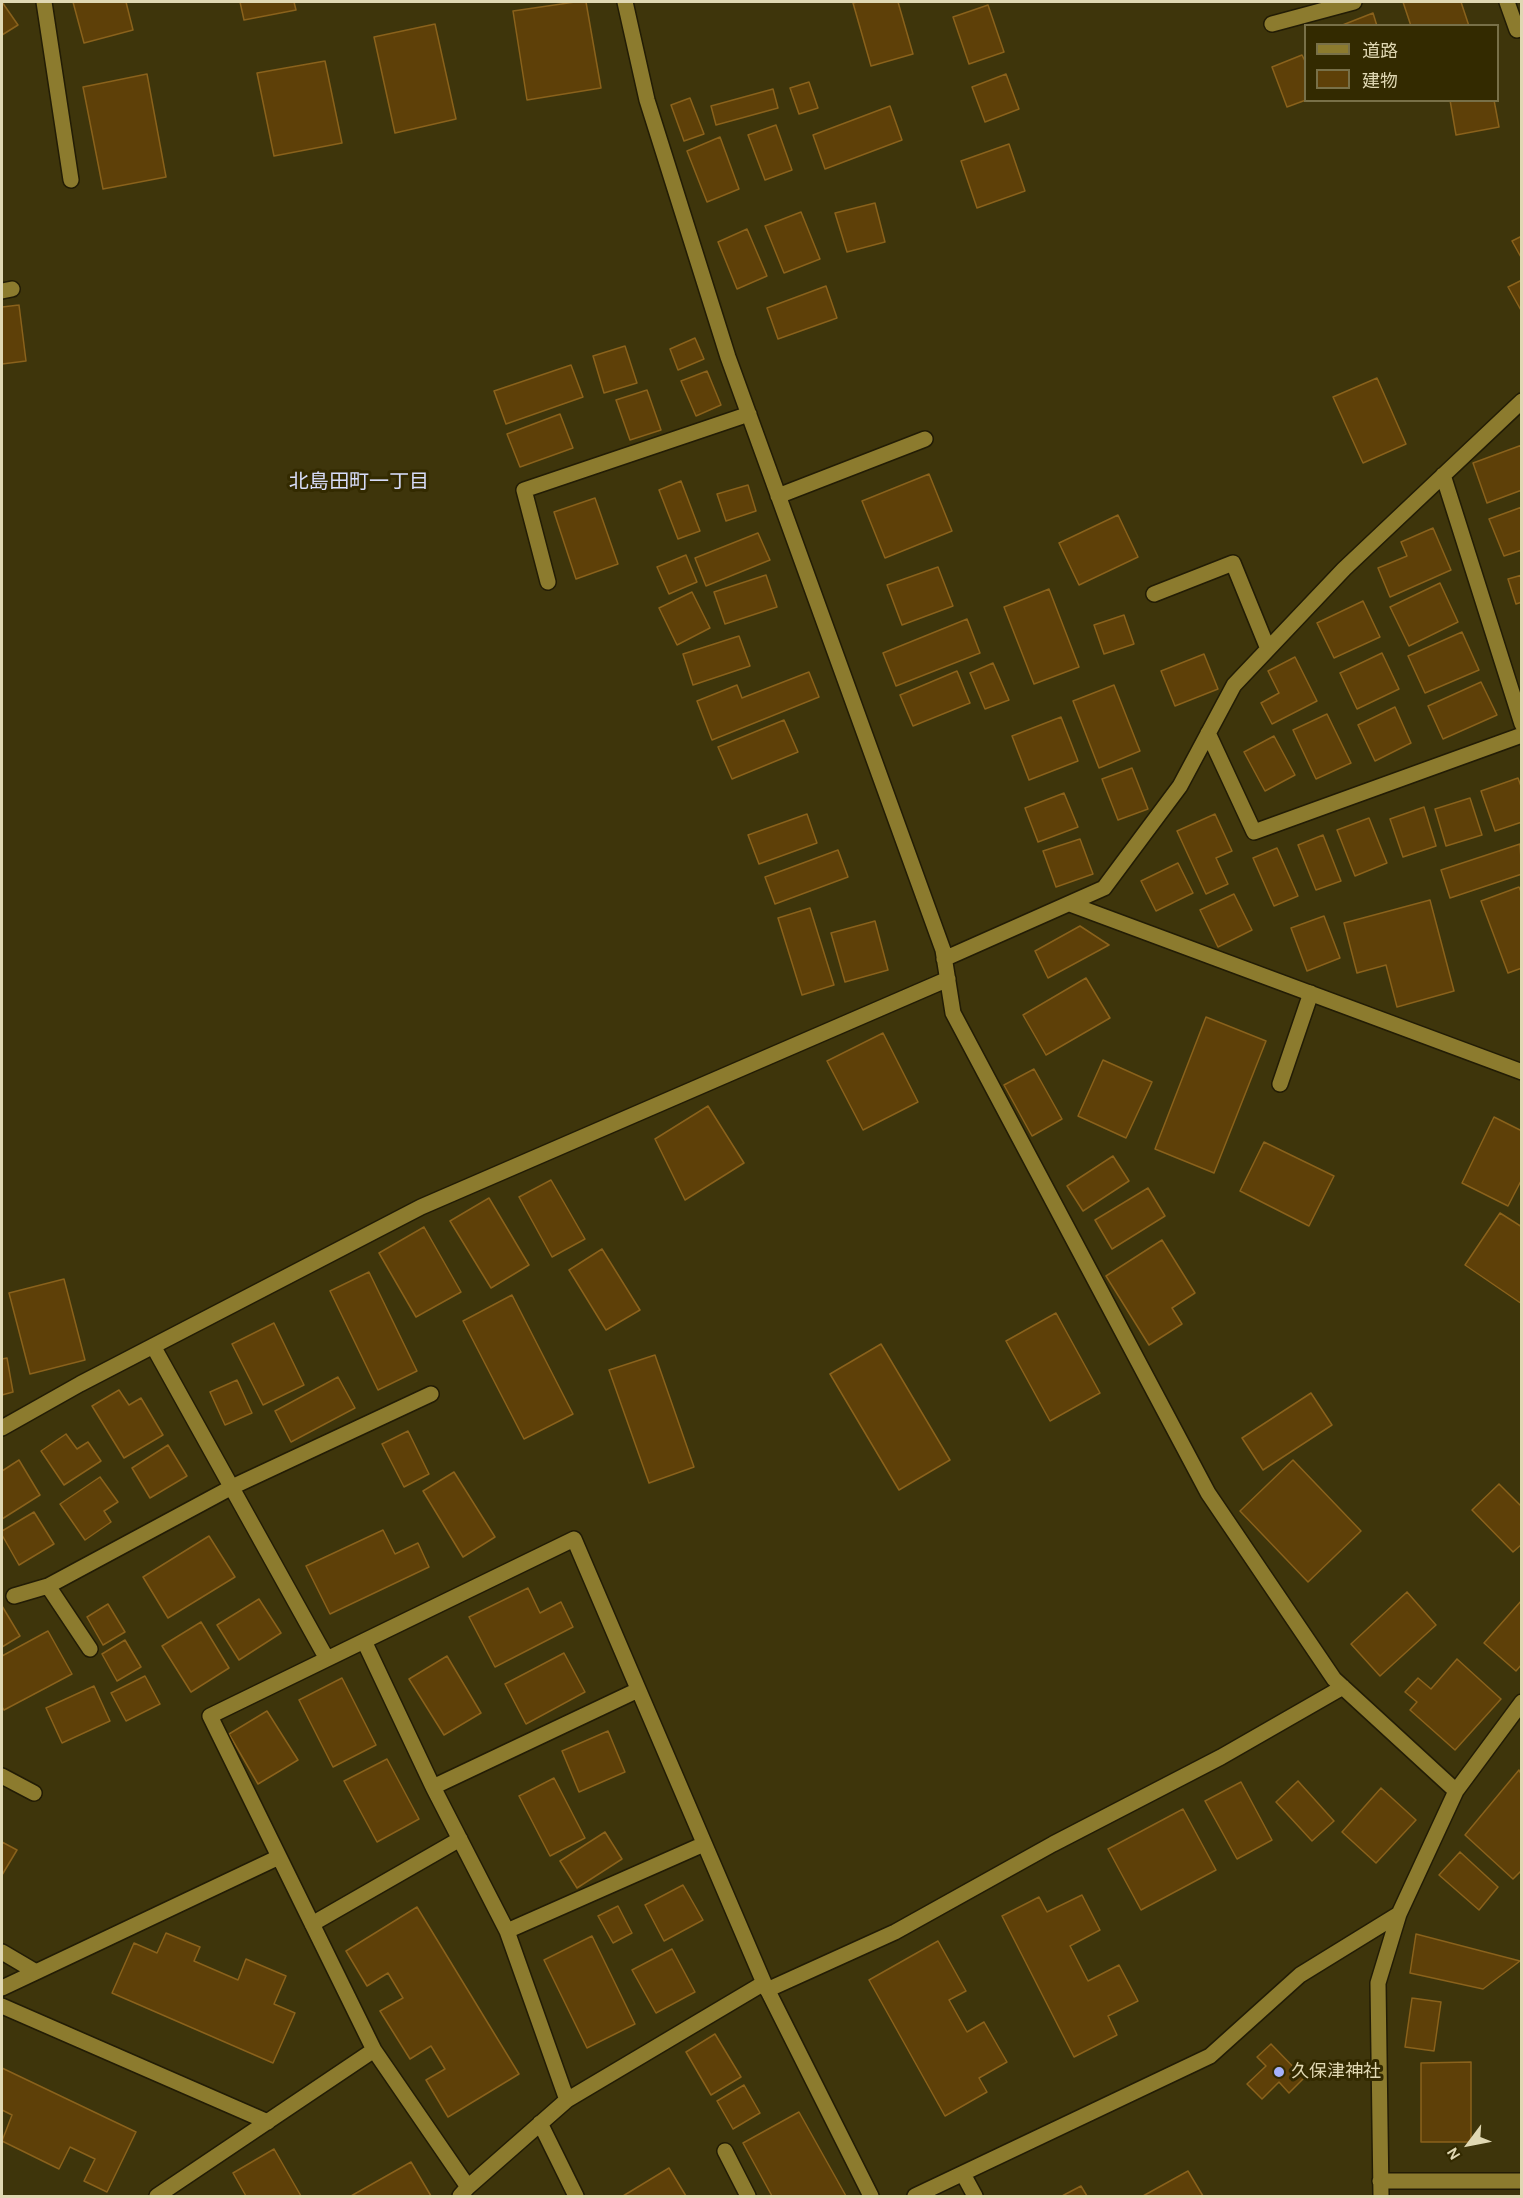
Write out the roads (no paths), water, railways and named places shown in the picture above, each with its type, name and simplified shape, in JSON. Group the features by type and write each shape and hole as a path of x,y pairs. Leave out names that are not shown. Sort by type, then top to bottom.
{"street":[{"path":"44,2 71,180"},
{"path":"625,2 647,99 728,357 943,950 953,1013 1208,1493 1335,1679 1456,1791"},
{"path":"1272,24 1354,2"},
{"path":"1507,2 1517,30"},
{"path":"944,959 1104,888 1180,786 1234,685 1344,569 1521,401"},
{"path":"548,582 524,490 749,414"},
{"path":"778,496 925,439"},
{"path":"1443,475 1521,724"},
{"path":"1154,594 1233,562 1268,649"},
{"path":"1208,733 1254,832 1521,735"},
{"path":"1070,904 1521,1072"},
{"path":"2,1428 153,1346 421,1207 948,979"},
{"path":"1280,1084 1311,993"},
{"path":"153,1346 327,1659"},
{"path":"14,1596 48,1586 232,1487 431,1394"},
{"path":"871,2196 765,1987 574,1539 210,1716 374,2050 464,2192 567,2100 765,1987 895,1932 1053,1844 1221,1757 1344,1687"},
{"path":"48,1586 90,1649"},
{"path":"364,1641 433,1786 507,1931 567,2100"},
{"path":"433,1786 638,1690"},
{"path":"1519,1712 1456,1791 1399,1914 1377,1983 1381,2189 1521,2181"},
{"path":"2,1776 34,1793"},
{"path":"312,1924 460,1839"},
{"path":"507,1931 704,1844"},
{"path":"2,1988 279,1857"},
{"path":"915,2196 1210,2056 1300,1975 1399,1914"},
{"path":"2,1952 36,1972"},
{"path":"2,2006 268,2122"},
{"path":"157,2196 374,2050"},
{"path":"540,2123 576,2196"},
{"path":"725,2151 748,2196"},
{"path":"963,2174 975,2196"}],"place":[{"name":"久保津神社","path":"1279,2072"}],"district":[{"name":"北島田町一丁目","path":"359,482"}]}
